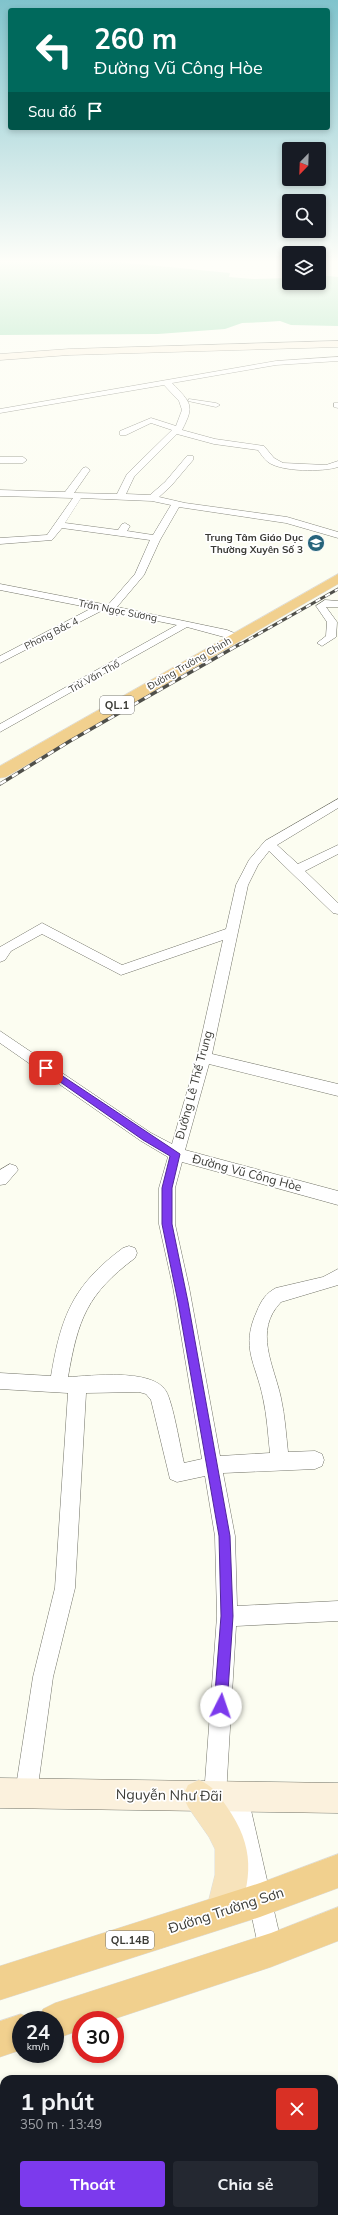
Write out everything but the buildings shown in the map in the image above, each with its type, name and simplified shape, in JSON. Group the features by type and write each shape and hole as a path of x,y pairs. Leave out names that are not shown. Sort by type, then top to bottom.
{"highway":[{"name":"Đường Trường Chinh","path":"0,773 338,567"},
{"name":"Đường Trường Chinh","path":"0,761 229,634 338,578"},
{"name":"Đường Trường Sơn","path":"0,1984 260,1900 338,1871"},
{"path":"64,2018 271,1950 338,1924"},
{"path":"0,2039 12,2035"}],"main road":[{"path":"217,1796 225,1830 232,1846 232,1878 223,1911"}],"street":[{"path":"0,411 165,381 284,362"},
{"path":"322,362 324,370"},
{"path":"165,381 188,401 216,405"},
{"path":"188,401 201,395"},
{"path":"121,495 128,480 137,469 148,460 172,432 177,430 186,415 188,401"},
{"path":"123,433 151,420 177,430 214,441 261,448 271,460 281,464 327,468 338,464"},
{"path":"152,498 168,484 190,458"},
{"path":"0,460 22,460"},
{"path":"68,495 86,470"},
{"path":"0,493 121,495 152,498 176,504 287,520 338,534"},
{"path":"0,542 44,540 54,535 79,495"},
{"path":"107,607 139,575 156,538 176,504"},
{"path":"60,524 123,530 156,538"},
{"name":"Trần Ngọc Sương","path":"0,587 187,623 229,634"},
{"path":"0,600 20,590"},
{"path":"322,643 331,637 332,622 321,606 325,603 338,604"},
{"name":"Phong Bắc 4","path":"0,660 107,607"},
{"name":"Trừ Văn Thố","path":"1,726 187,623"},
{"name":"Đường Lê Thế Trung","path":"271,1950 260,1900 217,1796 227,1616 225,1536 180,1287 167,1224 167,1188 204,1057 242,885 253,863 269,844 338,803"},
{"path":"269,844 338,910"},
{"path":"296,870 338,849"},
{"path":"0,957 6,948 42,928 121,970 232,932"},
{"name":"Đường Vũ Công Hòe","path":"0,1036 146,1137 176,1154 338,1198"},
{"path":"204,1057 338,1090"},
{"path":"13,1793 65,1588 68,1386 64,1351 78,1307 95,1281 129,1253"},
{"path":"280,1462 272,1398 258,1347 260,1330 269,1305 274,1298 312,1285 331,1282 338,1276"},
{"path":"0,1381 68,1386 139,1384 152,1388 159,1396 177,1473 213,1466 315,1460"},
{"path":"227,1616 338,1611"},
{"name":"Nguyễn Như Đãi","path":"13,1793 338,1798"}],"railway":[{"path":"239,645 338,589"},
{"path":"0,784 70,741 240,644"}],"place":[{"name":"Trung Tâm Giáo Dục Thường Xuyên Số 3","path":"316,543"}],"route":[{"path":"46,1068 146,1137 176,1154 167,1188 167,1224 183,1302 225,1536 227,1616 221,1706"}]}
